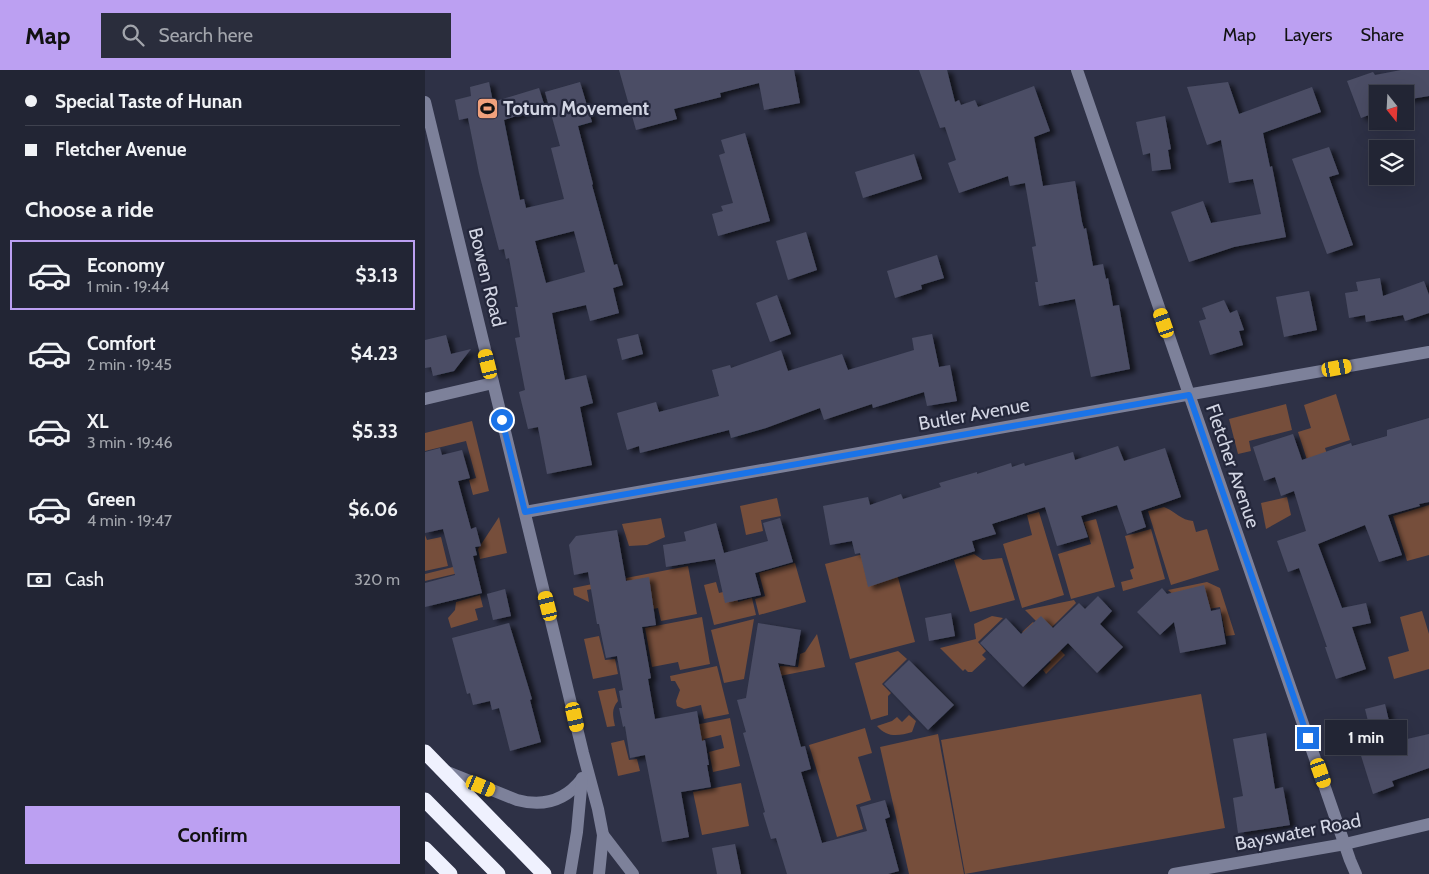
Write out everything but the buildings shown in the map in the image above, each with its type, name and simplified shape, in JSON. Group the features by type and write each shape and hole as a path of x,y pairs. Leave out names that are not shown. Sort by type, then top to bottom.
{"highway":[{"path":"425,752 544,874"},
{"path":"425,800 498,874"},
{"path":"425,849 450,874"}],"street":[{"name":"Fletcher Avenue","path":"1077,70 1356,874"},
{"name":"Bowen Road","path":"425,102 598,809 603,835 599,874"},
{"name":"Butler Avenue","path":"525,512 1429,352"},
{"path":"425,400 493,383"},
{"name":"Bowen Road","path":"570,874 577,832 583,753"},
{"path":"445,771 517,800 532,803 547,802 563,797 575,788 582,779"},
{"name":"Bayswater Road","path":"1175,874 1345,844 1429,824"},
{"path":"603,835 633,874"}],"shaded area":[{"path":"1336,394 1350,440 1325,448 1346,513 1326,519 1298,432 1311,428 1304,405"},
{"path":"1286,404 1292,430 1249,441 1251,451 1238,454 1229,419"},
{"path":"472,421 489,491 473,495 469,480 476,478 466,441 425,451 425,433"},
{"path":"1287,497 1291,515 1266,529 1261,503"},
{"path":"777,498 781,516 761,520 763,531 746,535 740,506"},
{"path":"1429,505 1429,555 1407,561 1393,516"},
{"path":"1164,507 1185,519 1193,521 1196,532 1207,529 1219,570 1171,585 1148,511"},
{"path":"1039,512 1064,595 1022,608 1003,544 1032,535 1027,515"},
{"path":"499,517 507,553 480,559 478,549"},
{"path":"661,518 665,537 647,545 629,546 622,524"},
{"path":"1096,519 1115,587 1071,599 1058,554 1091,544 1084,522"},
{"path":"1151,529 1165,579 1123,591 1121,582 1133,579 1130,570 1134,568 1125,536"},
{"path":"425,535 427,540 441,537 448,566 425,571"},
{"path":"890,547 915,642 850,659 825,564"},
{"path":"974,554 983,560 1002,558 1015,600 970,612 954,560"},
{"path":"469,563 471,570 425,581 425,574"},
{"path":"795,563 806,602 759,615 755,599 765,596 759,573"},
{"path":"688,566 697,614 661,621 658,608 633,613 626,578"},
{"path":"622,578 623,583 587,590 589,602 574,595 573,588"},
{"path":"716,582 719,593 735,589 738,602 752,598 756,615 714,625 704,585"},
{"path":"1207,582 1220,588 1235,635 1226,636 1220,607 1192,612 1168,590"},
{"path":"480,595 483,607 475,609 478,620 451,628 448,618 455,610 456,602"},
{"path":"1074,600 1076,603 1051,628 1056,641 1025,610"},
{"path":"1422,611 1429,634 1429,669 1394,679 1388,657 1409,651 1400,617"},
{"path":"992,616 1003,618 978,642 986,651 982,655 986,659 972,672 968,672 965,669 963,671 940,648 976,639 974,624"},
{"path":"702,617 710,664 680,670 678,662 652,667 645,628"},
{"path":"754,619 744,679 724,683 711,630"},
{"path":"1033,622 1065,655 1046,674 1043,670 1051,662 1022,632"},
{"path":"817,634 825,667 780,676 780,666 798,667 800,654 805,652"},
{"path":"599,636 605,660 615,659 618,674 593,679 584,639"},
{"path":"898,651 907,659 882,684 891,693 888,696 888,715 871,720 855,663"},
{"path":"717,666 729,714 704,719 701,705 684,709 677,706 676,701 680,690 675,681 671,681 670,676"},
{"path":"615,688 618,701 613,710 615,726 607,727 598,691"},
{"path":"1201,694 1225,828 965,874 941,740"},
{"path":"909,715 916,721 912,732 893,735 885,733 877,726 892,721 897,717 902,722"},
{"path":"730,718 740,766 713,772 709,752 724,748 721,735 704,739 707,751 680,728"},
{"path":"865,728 872,753 858,757 871,800 856,805 863,829 837,837 809,745"},
{"path":"938,734 964,874 909,874 880,747"},
{"path":"624,740 629,760 637,759 640,771 618,776 611,743"},
{"path":"741,783 749,826 702,835 693,792"}],"place":[{"name":"Totum Movement","path":"487,108"}],"route":[{"path":"502,420 525,512 1189,395 1308,738"}]}
